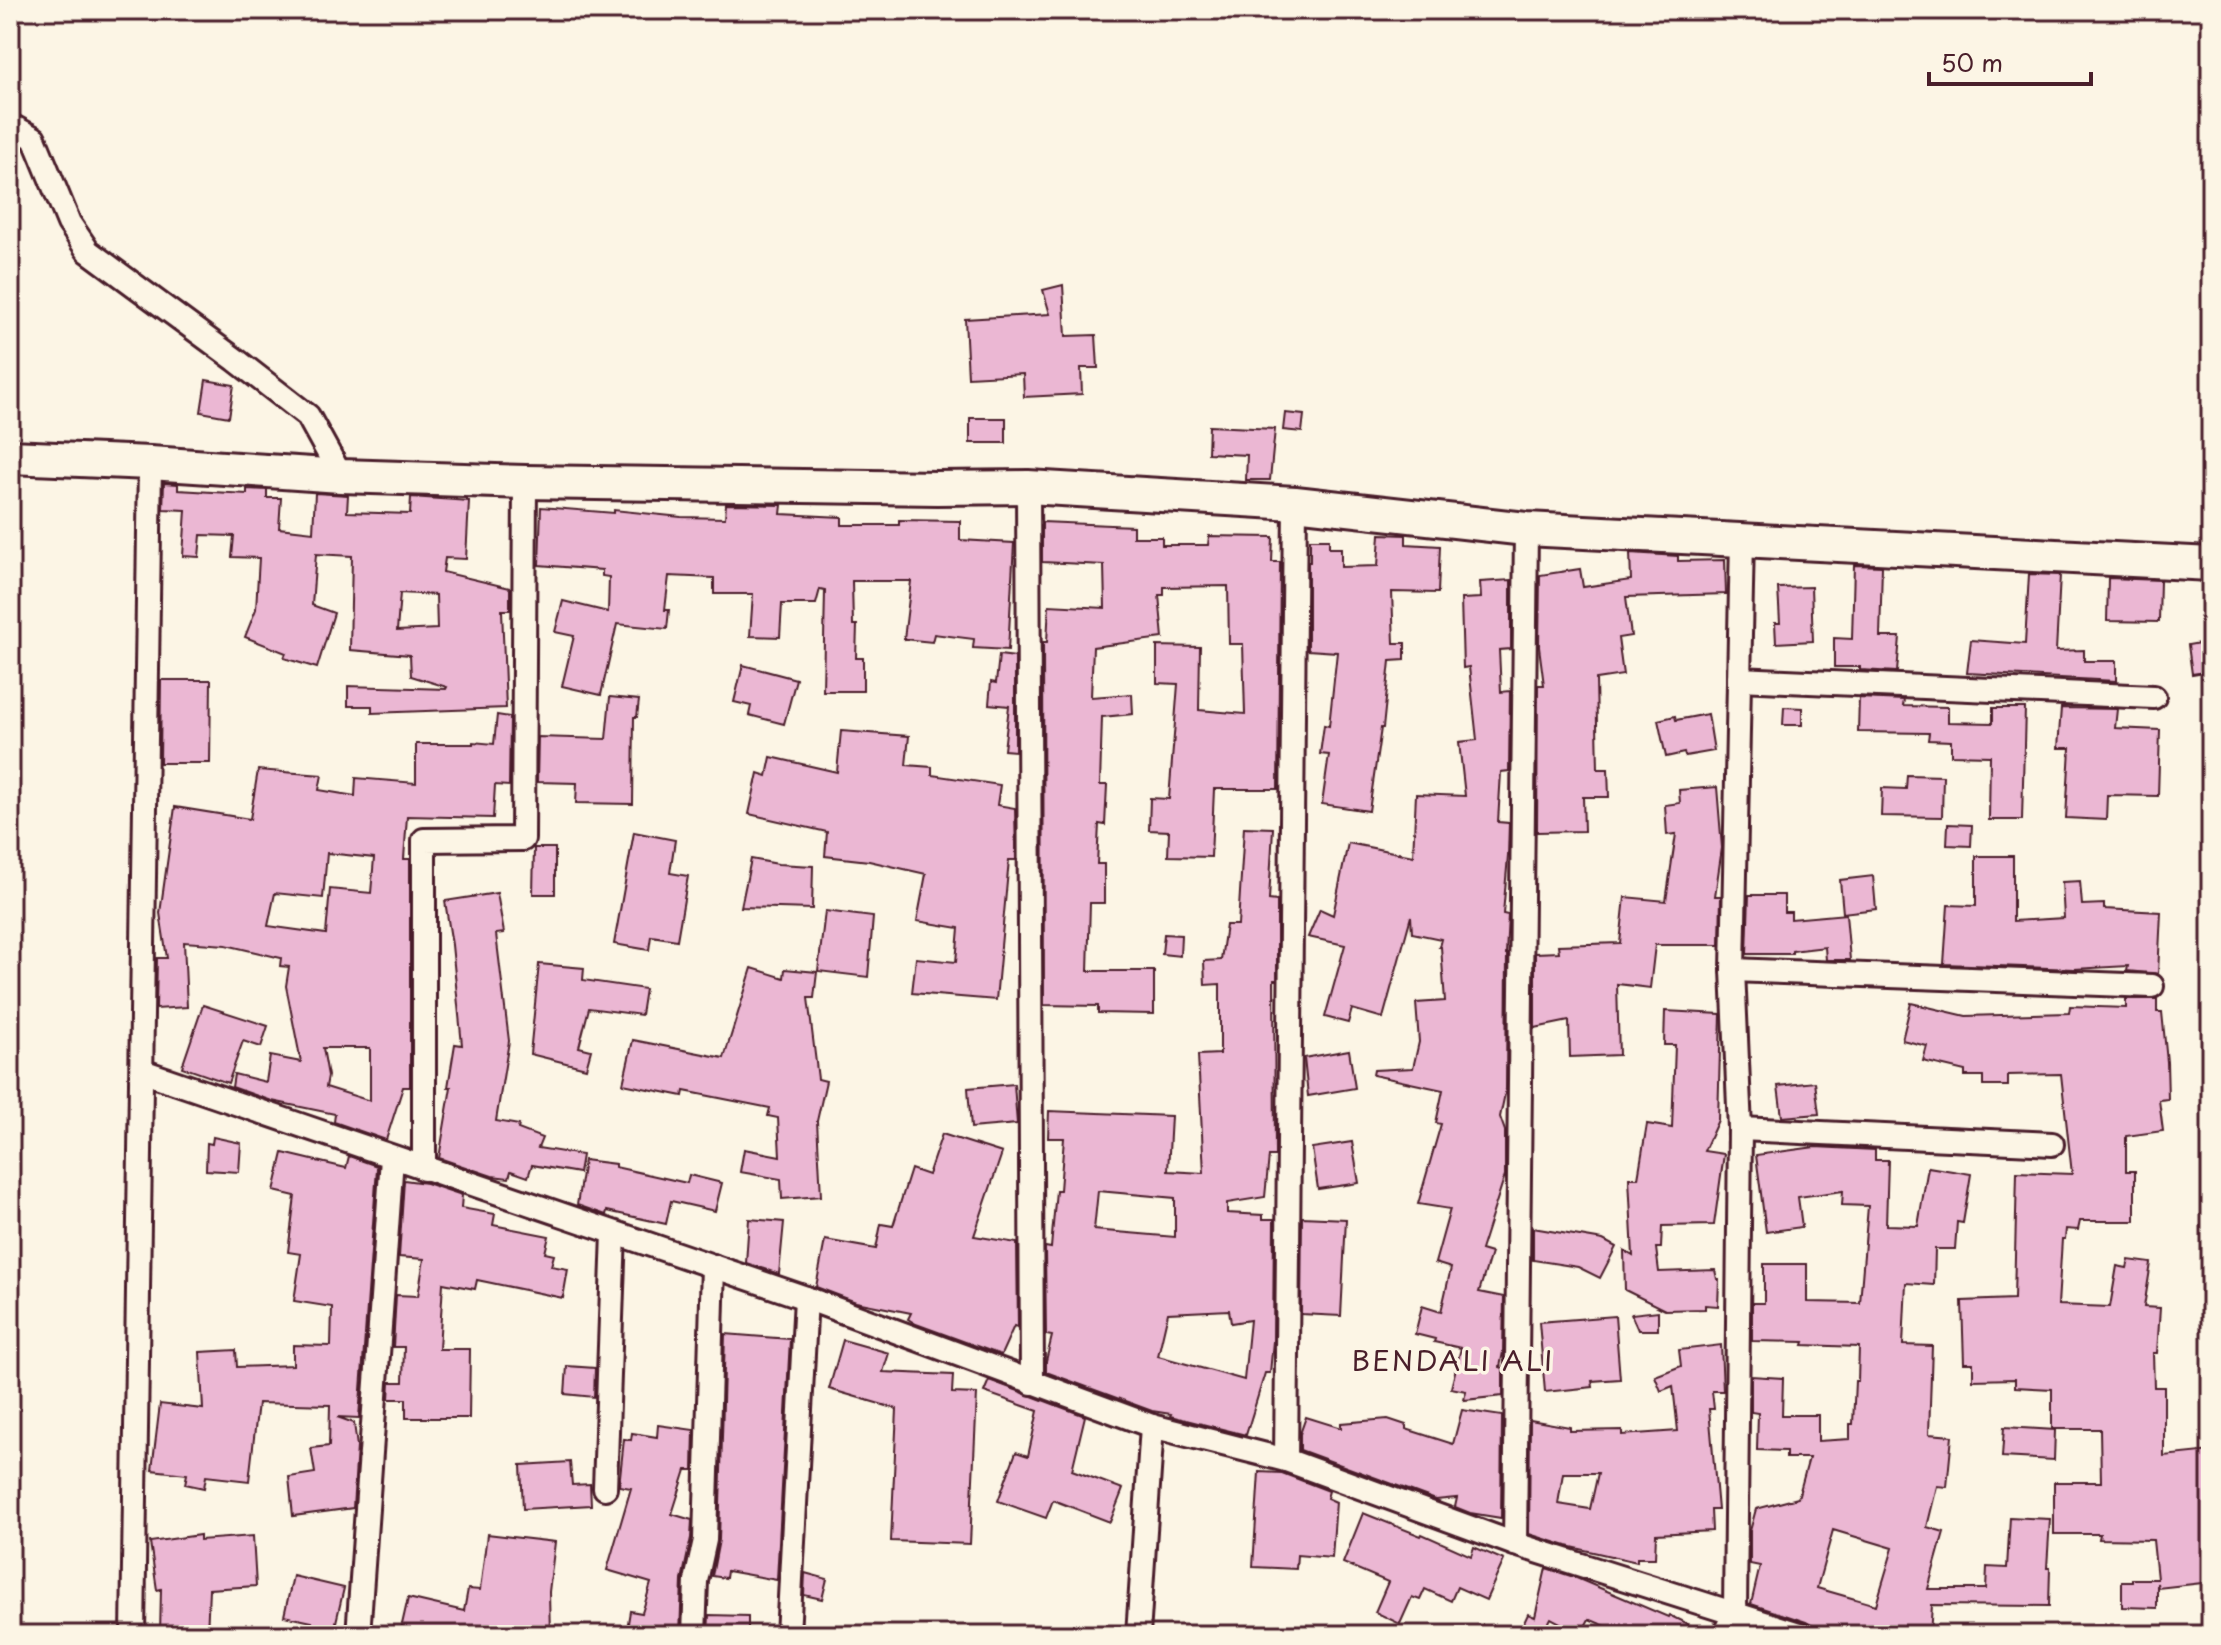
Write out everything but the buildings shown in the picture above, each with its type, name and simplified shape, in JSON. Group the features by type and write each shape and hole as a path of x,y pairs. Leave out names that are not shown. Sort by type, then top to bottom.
{"main road":[{"path":"10,457 341,476 525,482 1028,487 1295,503 1526,529 2211,564"}],"street":[{"path":"10,125 34,138 69,223 88,251 308,416 341,476"},
{"path":"133,1635 150,463"},
{"path":"424,1169 424,840 523,839 525,482"},
{"path":"1028,487 1032,1383"},
{"path":"1286,1460 1295,503"},
{"path":"1515,1544 1526,529"},
{"path":"1724,1635 1735,1612 1740,1129 1733,970 1742,539"},
{"path":"1739,679 2154,697"},
{"path":"1733,970 2152,986"},
{"path":"142,1071 806,1298 1152,1426 1286,1460 1515,1544 1802,1635"},
{"path":"1740,1129 2052,1144"},
{"path":"358,1635 392,1158"},
{"path":"605,1488 614,1233"},
{"path":"694,1635 696,1581 705,1540 713,1266"},
{"path":"788,1635 806,1298"},
{"path":"1138,1635 1152,1426"}],"district":[{"name":"BENDALI ALI","path":"1453,1359"}]}
